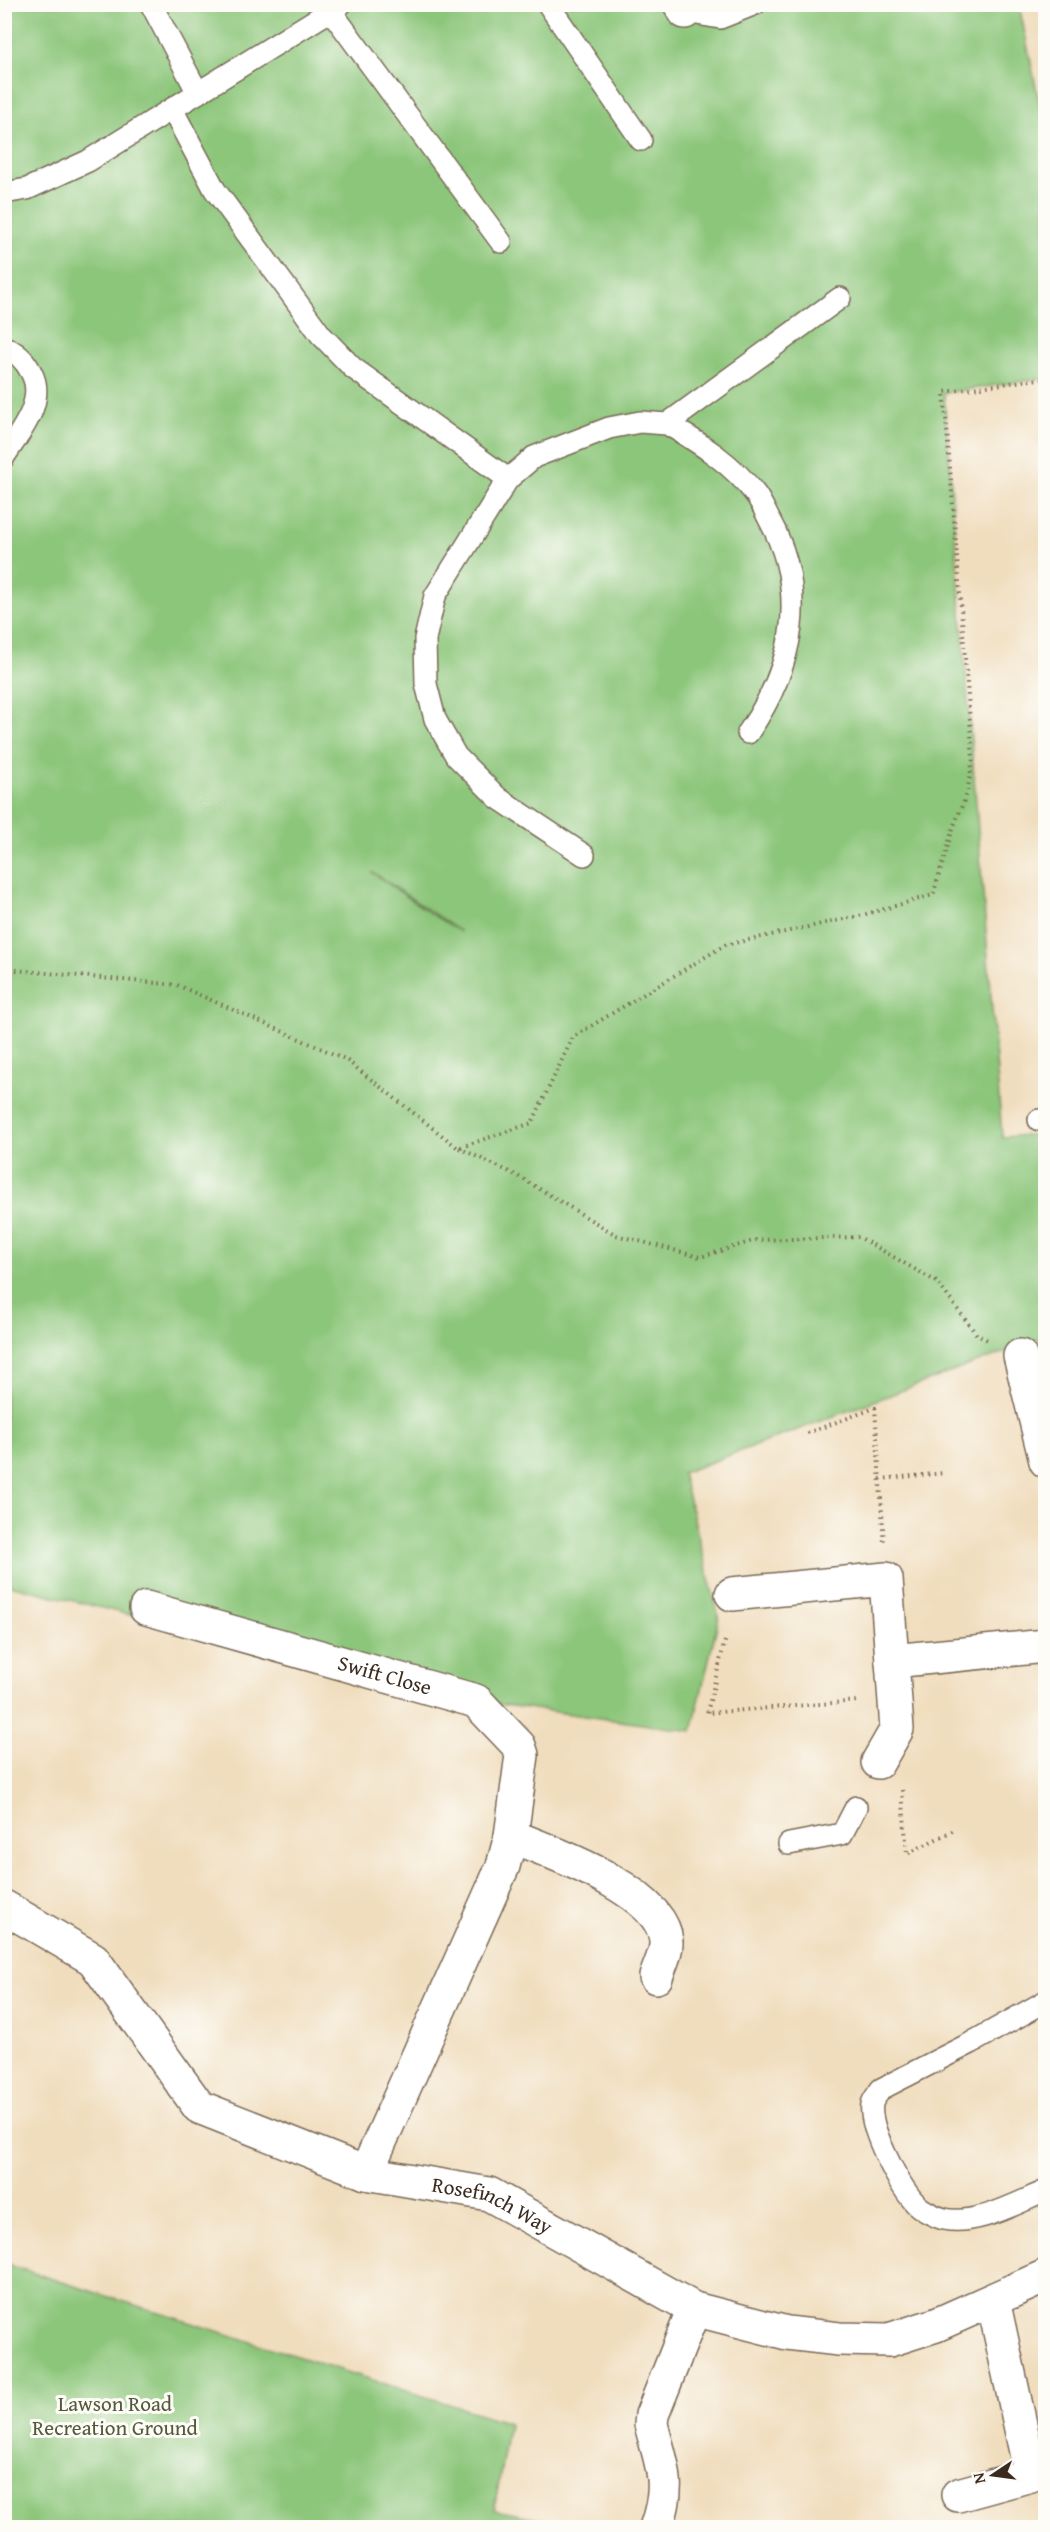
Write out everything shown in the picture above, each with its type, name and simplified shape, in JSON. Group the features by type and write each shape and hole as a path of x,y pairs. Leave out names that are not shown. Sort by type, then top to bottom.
{"street":[{"path":"1020,1356 1046,1461"},
{"path":"732,1594 886,1580 897,1730 878,1762"},
{"name":"Swift Close","path":"146,1608 476,1701 519,1746 522,1755 511,1836 503,1866 366,2173"},
{"path":"892,1661 1046,1646"},
{"path":"511,1836 583,1864 639,1899 657,1916 666,1942 656,1977"},
{"name":"Rosefinch Way","path":"4,1907 93,1959 199,2107 366,2173 489,2193 694,2309 787,2333 839,2339 889,2340 936,2325 1046,2276"},
{"path":"958,2494 1031,2475 993,2300"},
{"path":"656,2528 665,2502 665,2475 651,2424 652,2415 694,2309"}],"lane":[{"path":"151,4 198,93"},
{"path":"548,4 641,140"},
{"path":"682,8 720,18 755,4"},
{"path":"4,193 27,189 88,161 336,8 501,242"},
{"path":"172,109 215,190 321,335 353,368 508,479"},
{"path":"667,424 840,298"},
{"path":"4,347 15,351 27,363 37,383 36,400 4,457"},
{"path":"584,855 498,798 456,756 435,719 426,684 424,639 435,596 508,479 534,457 609,428 640,422 667,424 699,442 731,468 756,496 778,536 791,578 792,626 779,677 765,709 748,733"},
{"path":"789,1844 842,1834 855,1807"},
{"path":"1046,2001 881,2089 872,2102 871,2120 899,2183 918,2206 943,2218 965,2220 988,2214 1046,2191"}],"path":[{"path":"458,1148 532,1123 573,1036 725,945 863,915 933,895 953,828 968,793 973,759 944,392 1046,378"},
{"path":"4,969 177,985 345,1059 458,1148 518,1176 616,1234 700,1257 756,1240 859,1237 937,1282 977,1335 1020,1356"},
{"path":"807,1433 875,1408 886,1580"},
{"path":"880,1479 945,1473"},
{"path":"726,1641 707,1713 895,1698"},
{"path":"902,1786 908,1854 954,1830"}],"green space":[{"path":"5,5 1019,5 1045,131 1045,378 944,393 1002,1137 1045,1134 1045,1337 682,1473 719,1617 692,1731 476,1701 5,1584","holes":["374,873 461,932 433,915"]},
{"name":"Lawson Road Recreation Ground","path":"5,2264 509,2423 494,2510 584,2527 5,2527"}]}
